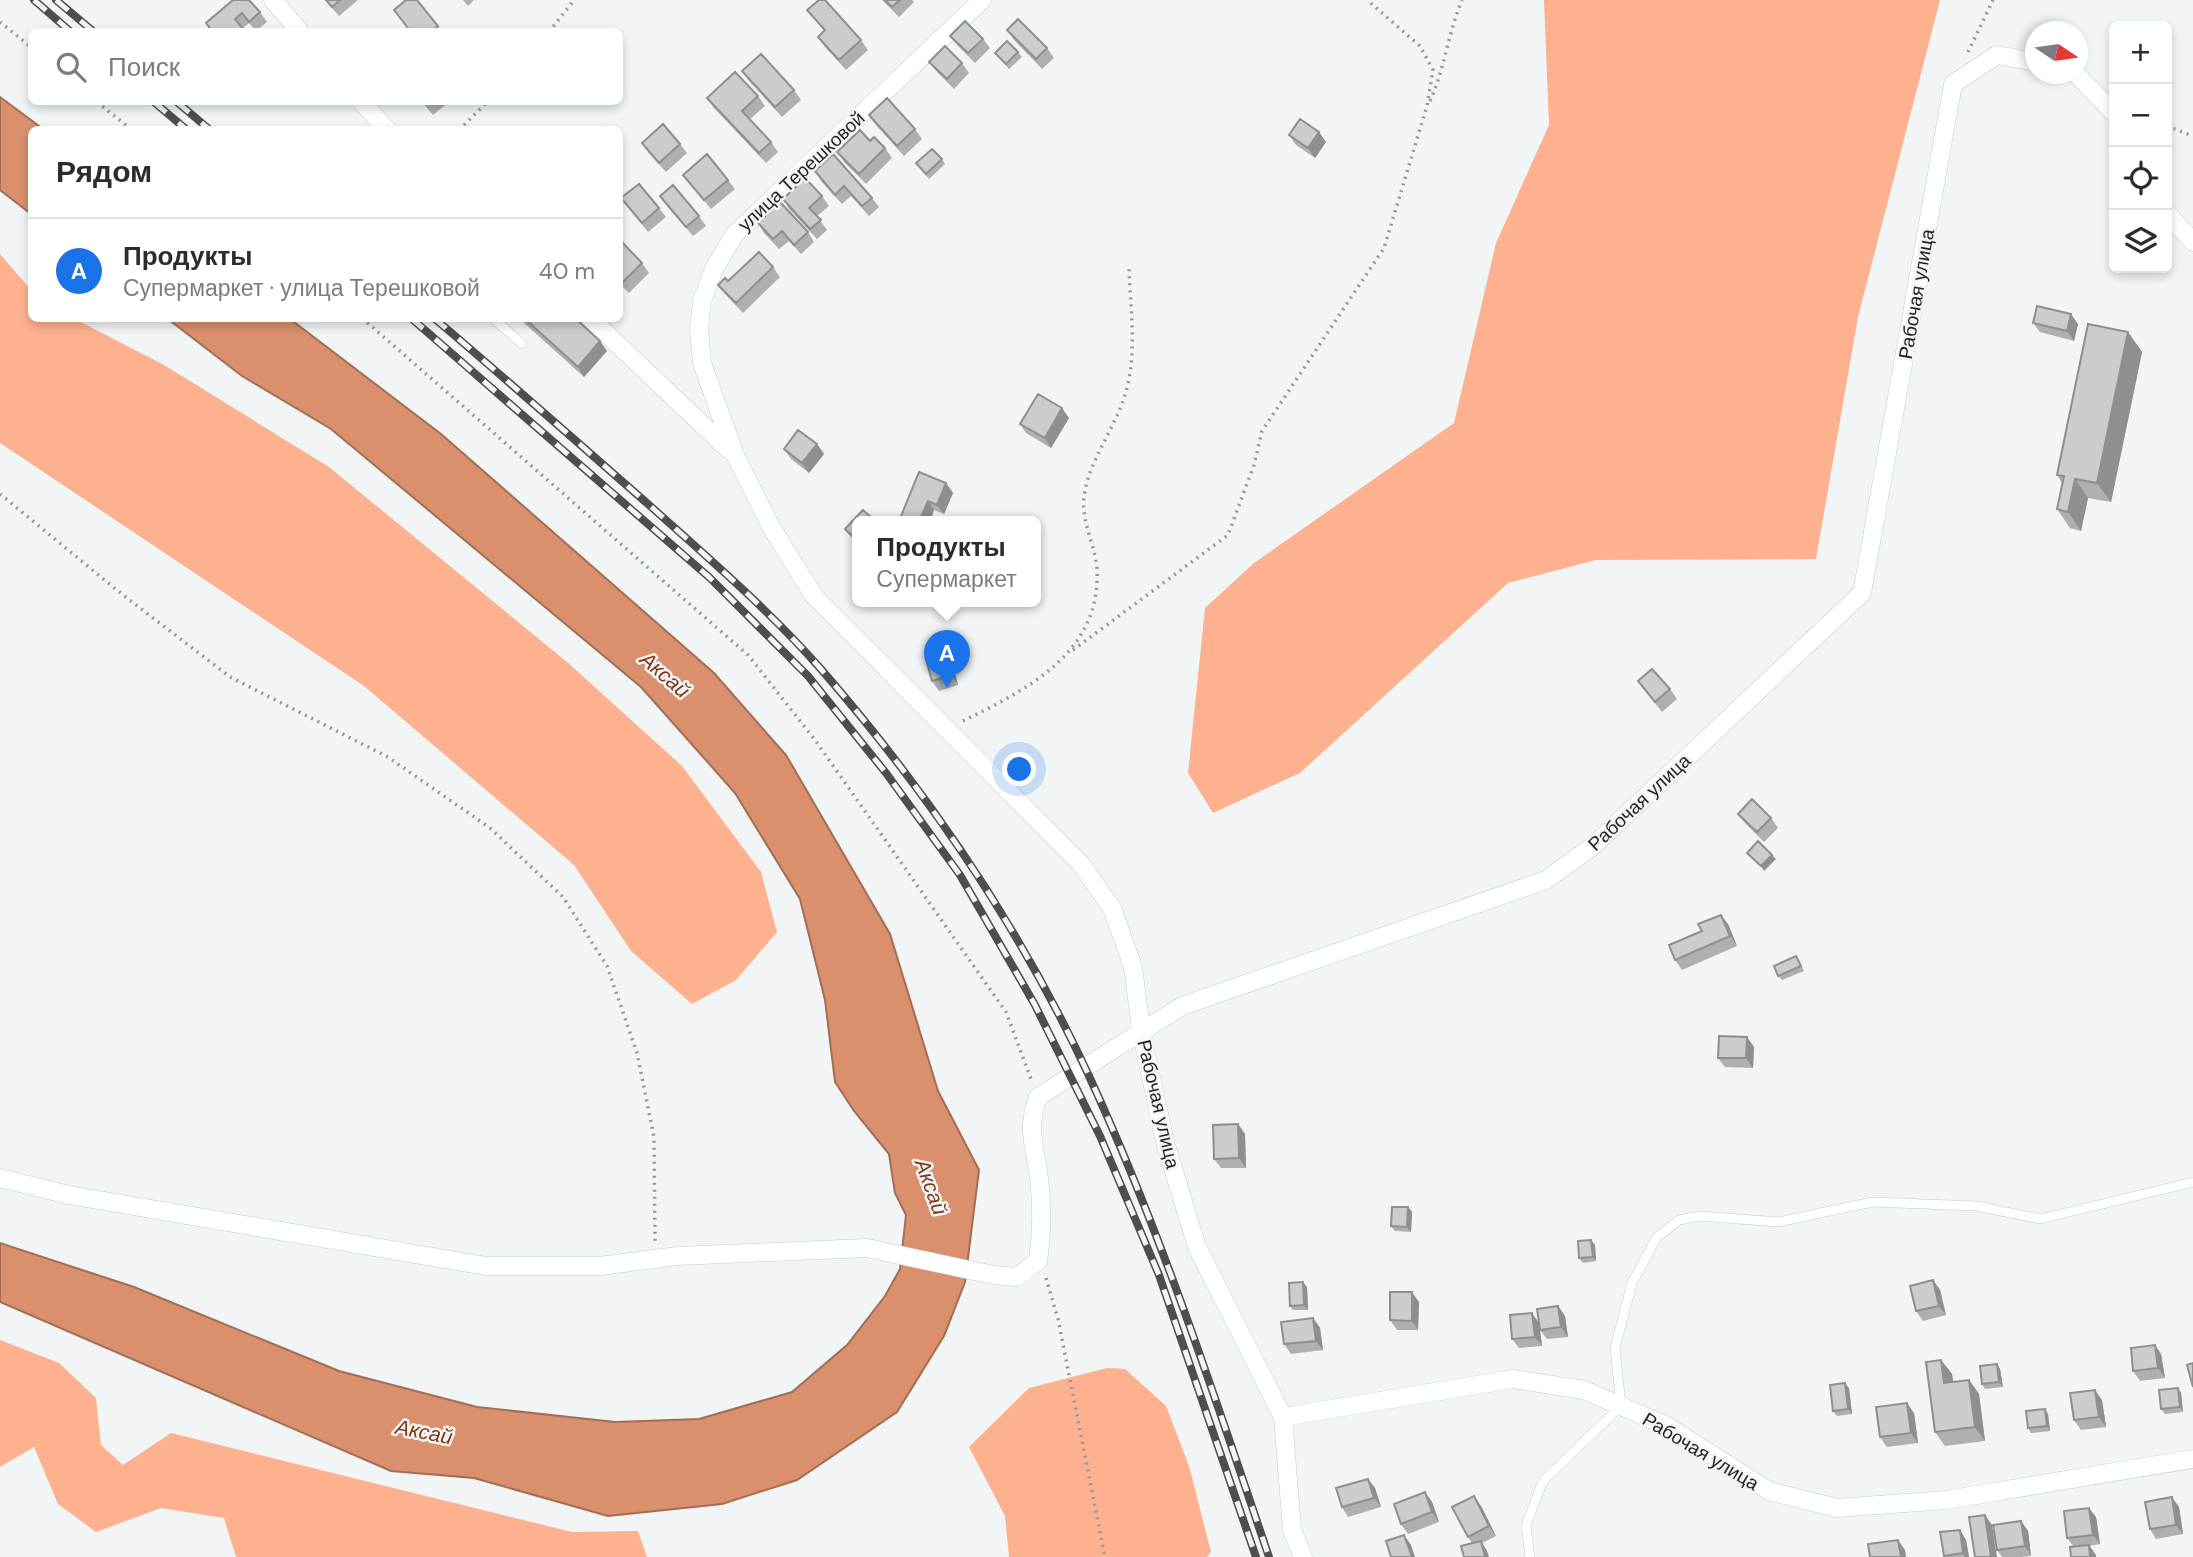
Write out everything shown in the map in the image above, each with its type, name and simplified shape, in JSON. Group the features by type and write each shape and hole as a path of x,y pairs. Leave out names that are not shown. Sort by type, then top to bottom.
{"street":[{"path":"273,0 297,28"},
{"name":"улица Терешковой","path":"982,0 734,235 714,268 702,301 699,329 702,363 734,455 771,527 814,596 1080,863 1112,908 1133,967 1141,1030"},
{"path":"1953,83 1997,55 2025,60"},
{"name":"Рабочая улица","path":"1953,83 1862,593 1593,846 1546,880 1182,1006 1141,1030 1165,1142 1197,1247 1283,1418 1513,1379 1584,1390 1667,1426 1769,1491 1837,1508 1946,1500 2193,1458"},
{"path":"2086,84 2109,108"},
{"path":"365,105 383,126"},
{"path":"2172,219 2193,242"},
{"path":"594,322 734,455"},
{"path":"0,1178 69,1195 486,1266 600,1266 678,1256 867,1248 993,1275 1017,1277 1038,1261 1041,1240 1039,1180 1030,1121 1038,1097 1141,1030"},
{"path":"1283,1418 1292,1530 1303,1557"}],"lane":[{"path":"498,322 522,344"},
{"path":"1531,1557 1525,1525 1543,1481 1621,1406 1615,1348 1632,1283 1657,1237 1679,1220 1700,1216 1779,1222 1872,1202 1976,1206 2040,1219 2193,1182"}],"path":[{"path":"552,28 574,0"},
{"path":"945,729 1026,689 1073,650 1228,535 1254,465 1262,431 1384,248 1427,106 1433,70 1420,46 1367,0"},
{"path":"1427,106 1442,74 1449,32 1462,0"},
{"path":"1953,83 1993,0"},
{"path":"0,22 28,45"},
{"path":"101,105 127,126"},
{"path":"463,126 484,105"},
{"path":"2172,128 2193,136"},
{"path":"1073,650 1093,614 1097,590 1097,566 1084,525 1085,490 1127,387 1131,336 1129,266"},
{"path":"367,322 748,655 816,740 1006,1012 1038,1097"},
{"path":"0,494 118,591 230,677 388,757 490,828 563,897 607,966 637,1053 654,1138 655,1260"},
{"path":"1038,1261 1058,1319 1105,1557"}],"shaded area":[{"path":"1544,0 1940,0 1858,317 1816,559 1596,560 1508,583 1300,773 1213,813 1188,773 1205,608 1254,563 1454,423 1496,243 1549,125"},
{"path":"0,254 28,287 28,322 81,322 164,365 329,467 567,662 682,766 761,872 777,932 736,980 692,1004 631,951 574,865 364,686 0,443"},
{"path":"0,1340 59,1363 96,1398 101,1445 123,1465 171,1433 572,1532 638,1531 647,1557 236,1557 224,1518 161,1508 96,1532 58,1504 34,1447 0,1467"},
{"path":"1107,1368 1125,1369 1166,1406 1189,1466 1211,1552 1207,1557 1009,1557 1005,1516 969,1447 1029,1388"}],"water":[{"path":"0,97 39,126 28,126 28,212 0,190"},
{"name":"Аксай","path":"172,322 294,322 441,434 714,673 786,755 890,934 938,1091 979,1170 965,1282 944,1336 897,1412 797,1480 722,1504 608,1516 474,1478 391,1471 0,1302 0,1243 134,1287 339,1371 477,1407 615,1422 699,1419 792,1392 847,1345 885,1296 900,1269 906,1215 895,1193 889,1154 854,1111 835,1082 825,1000 800,899 735,793 641,687 331,429 242,376"}],"building":[{"path":"233,0 249,0 260,12 249,22 242,13 235,19 243,28 210,28 206,23"},
{"path":"326,0 340,0 332,7"},
{"path":"406,0 417,0 438,26 408,28 394,10"},
{"path":"819,0 825,0 861,40 839,60 818,37 825,30 807,10"},
{"path":"885,0 900,0 892,7"},
{"path":"1018,19 1047,48 1036,59 1007,30"},
{"path":"965,21 983,39 968,53 950,36"},
{"path":"1007,41 1018,52 1006,64 995,53"},
{"path":"945,46 962,63 947,79 929,62"},
{"path":"761,54 794,90 775,107 742,71"},
{"path":"735,72 758,96 742,111 771,142 759,153 707,98"},
{"path":"887,98 915,129 897,146 869,115"},
{"path":"1300,119 1319,132 1308,148 1289,135"},
{"path":"663,124 680,144 659,163 642,143"},
{"path":"860,130 870,141 874,137 885,148 859,174 837,152"},
{"path":"932,149 942,159 926,174 916,163"},
{"path":"707,154 728,180 704,200 683,175"},
{"path":"833,154 872,198 862,206 844,186 835,195 815,171"},
{"path":"805,178 822,196 809,208 821,220 810,229 783,199"},
{"path":"639,184 659,208 642,223 623,200 623,196"},
{"path":"673,185 699,216 686,227 660,196"},
{"path":"780,202 808,232 794,245 782,231 773,239 758,223"},
{"path":"623,243 642,263 623,282"},
{"path":"759,252 773,267 736,303 718,285 725,278 728,281"},
{"path":"2037,306 2071,314 2067,331 2033,323"},
{"path":"528,322 579,322 600,341 578,367"},
{"path":"2088,324 2128,332 2097,483 2075,479 2068,512 2057,509 2064,476 2057,475"},
{"path":"1038,394 1062,408 1045,438 1020,424"},
{"path":"798,430 817,444 802,463 784,449"},
{"path":"919,472 946,483 937,505 928,501 921,516 901,516"},
{"path":"863,510 870,516 857,516"},
{"path":"852,522 852,536 845,529"},
{"path":"945,653 952,675 932,681 926,659"},
{"path":"1652,669 1670,689 1655,702 1638,681"},
{"path":"1752,799 1771,818 1757,832 1738,814"},
{"path":"1758,841 1772,855 1761,866 1747,853"},
{"path":"1721,915 1730,936 1675,960 1669,945 1702,931 1698,924"},
{"path":"1796,956 1801,966 1778,976 1774,966"},
{"path":"1719,1036 1747,1037 1746,1058 1718,1058"},
{"path":"1238,1124 1239,1158 1214,1159 1213,1125"},
{"path":"1392,1207 1408,1207 1407,1227 1391,1226"},
{"path":"1591,1240 1593,1257 1579,1258 1578,1241"},
{"path":"1933,1280 1939,1306 1916,1311 1910,1286"},
{"path":"1303,1282 1304,1305 1290,1306 1289,1283"},
{"path":"1390,1292 1412,1292 1412,1321 1390,1320"},
{"path":"1558,1306 1561,1327 1540,1330 1537,1309"},
{"path":"1532,1313 1535,1337 1512,1339 1510,1315"},
{"path":"1313,1318 1316,1341 1284,1344 1281,1322"},
{"path":"2155,1345 2158,1368 2133,1371 2131,1348"},
{"path":"1941,1360 1944,1383 1969,1380 1975,1427 1935,1432 1926,1362"},
{"path":"2193,1363 2193,1387 2187,1365"},
{"path":"1997,1364 1999,1382 1982,1384 1980,1366"},
{"path":"1845,1383 1848,1409 1833,1411 1830,1385"},
{"path":"2178,1388 2180,1407 2161,1409 2159,1390"},
{"path":"2095,1390 2099,1417 2074,1420 2070,1393"},
{"path":"1907,1403 1911,1433 1880,1437 1876,1407"},
{"path":"2045,1409 2047,1426 2028,1428 2026,1411"},
{"path":"1368,1479 1374,1498 1342,1507 1336,1488"},
{"path":"1425,1492 1432,1512 1401,1524 1394,1504"},
{"path":"1474,1496 1489,1526 1468,1537 1452,1507"},
{"path":"2172,1497 2176,1525 2150,1529 2145,1502"},
{"path":"2089,1508 2093,1535 2067,1538 2064,1511"},
{"path":"1985,1515 1991,1557 1975,1557 1969,1517"},
{"path":"2021,1521 2025,1546 1997,1550 1993,1525"},
{"path":"1960,1530 1963,1553 1944,1556 1940,1532"},
{"path":"1404,1535 1412,1557 1391,1557 1386,1541"},
{"path":"1898,1540 1901,1557 1870,1557 1868,1544"},
{"path":"1481,1541 1485,1557 1464,1557 1461,1546"},
{"path":"2089,1545 2090,1557 2071,1557 2070,1547"}],"railway":[{"path":"34,0 66,28"},
{"path":"56,0 89,28"},
{"path":"158,105 182,126"},
{"path":"181,105 205,126"},
{"path":"416,322 710,578 808,676 886,773 960,875 1035,1005 1100,1136 1159,1275 1256,1557"},
{"path":"439,322 648,504 779,625 820,668 898,763 969,863 1062,1021 1115,1135 1185,1314 1269,1557"}],"place":[{"name":"Продукты","path":"947,688"}]}
